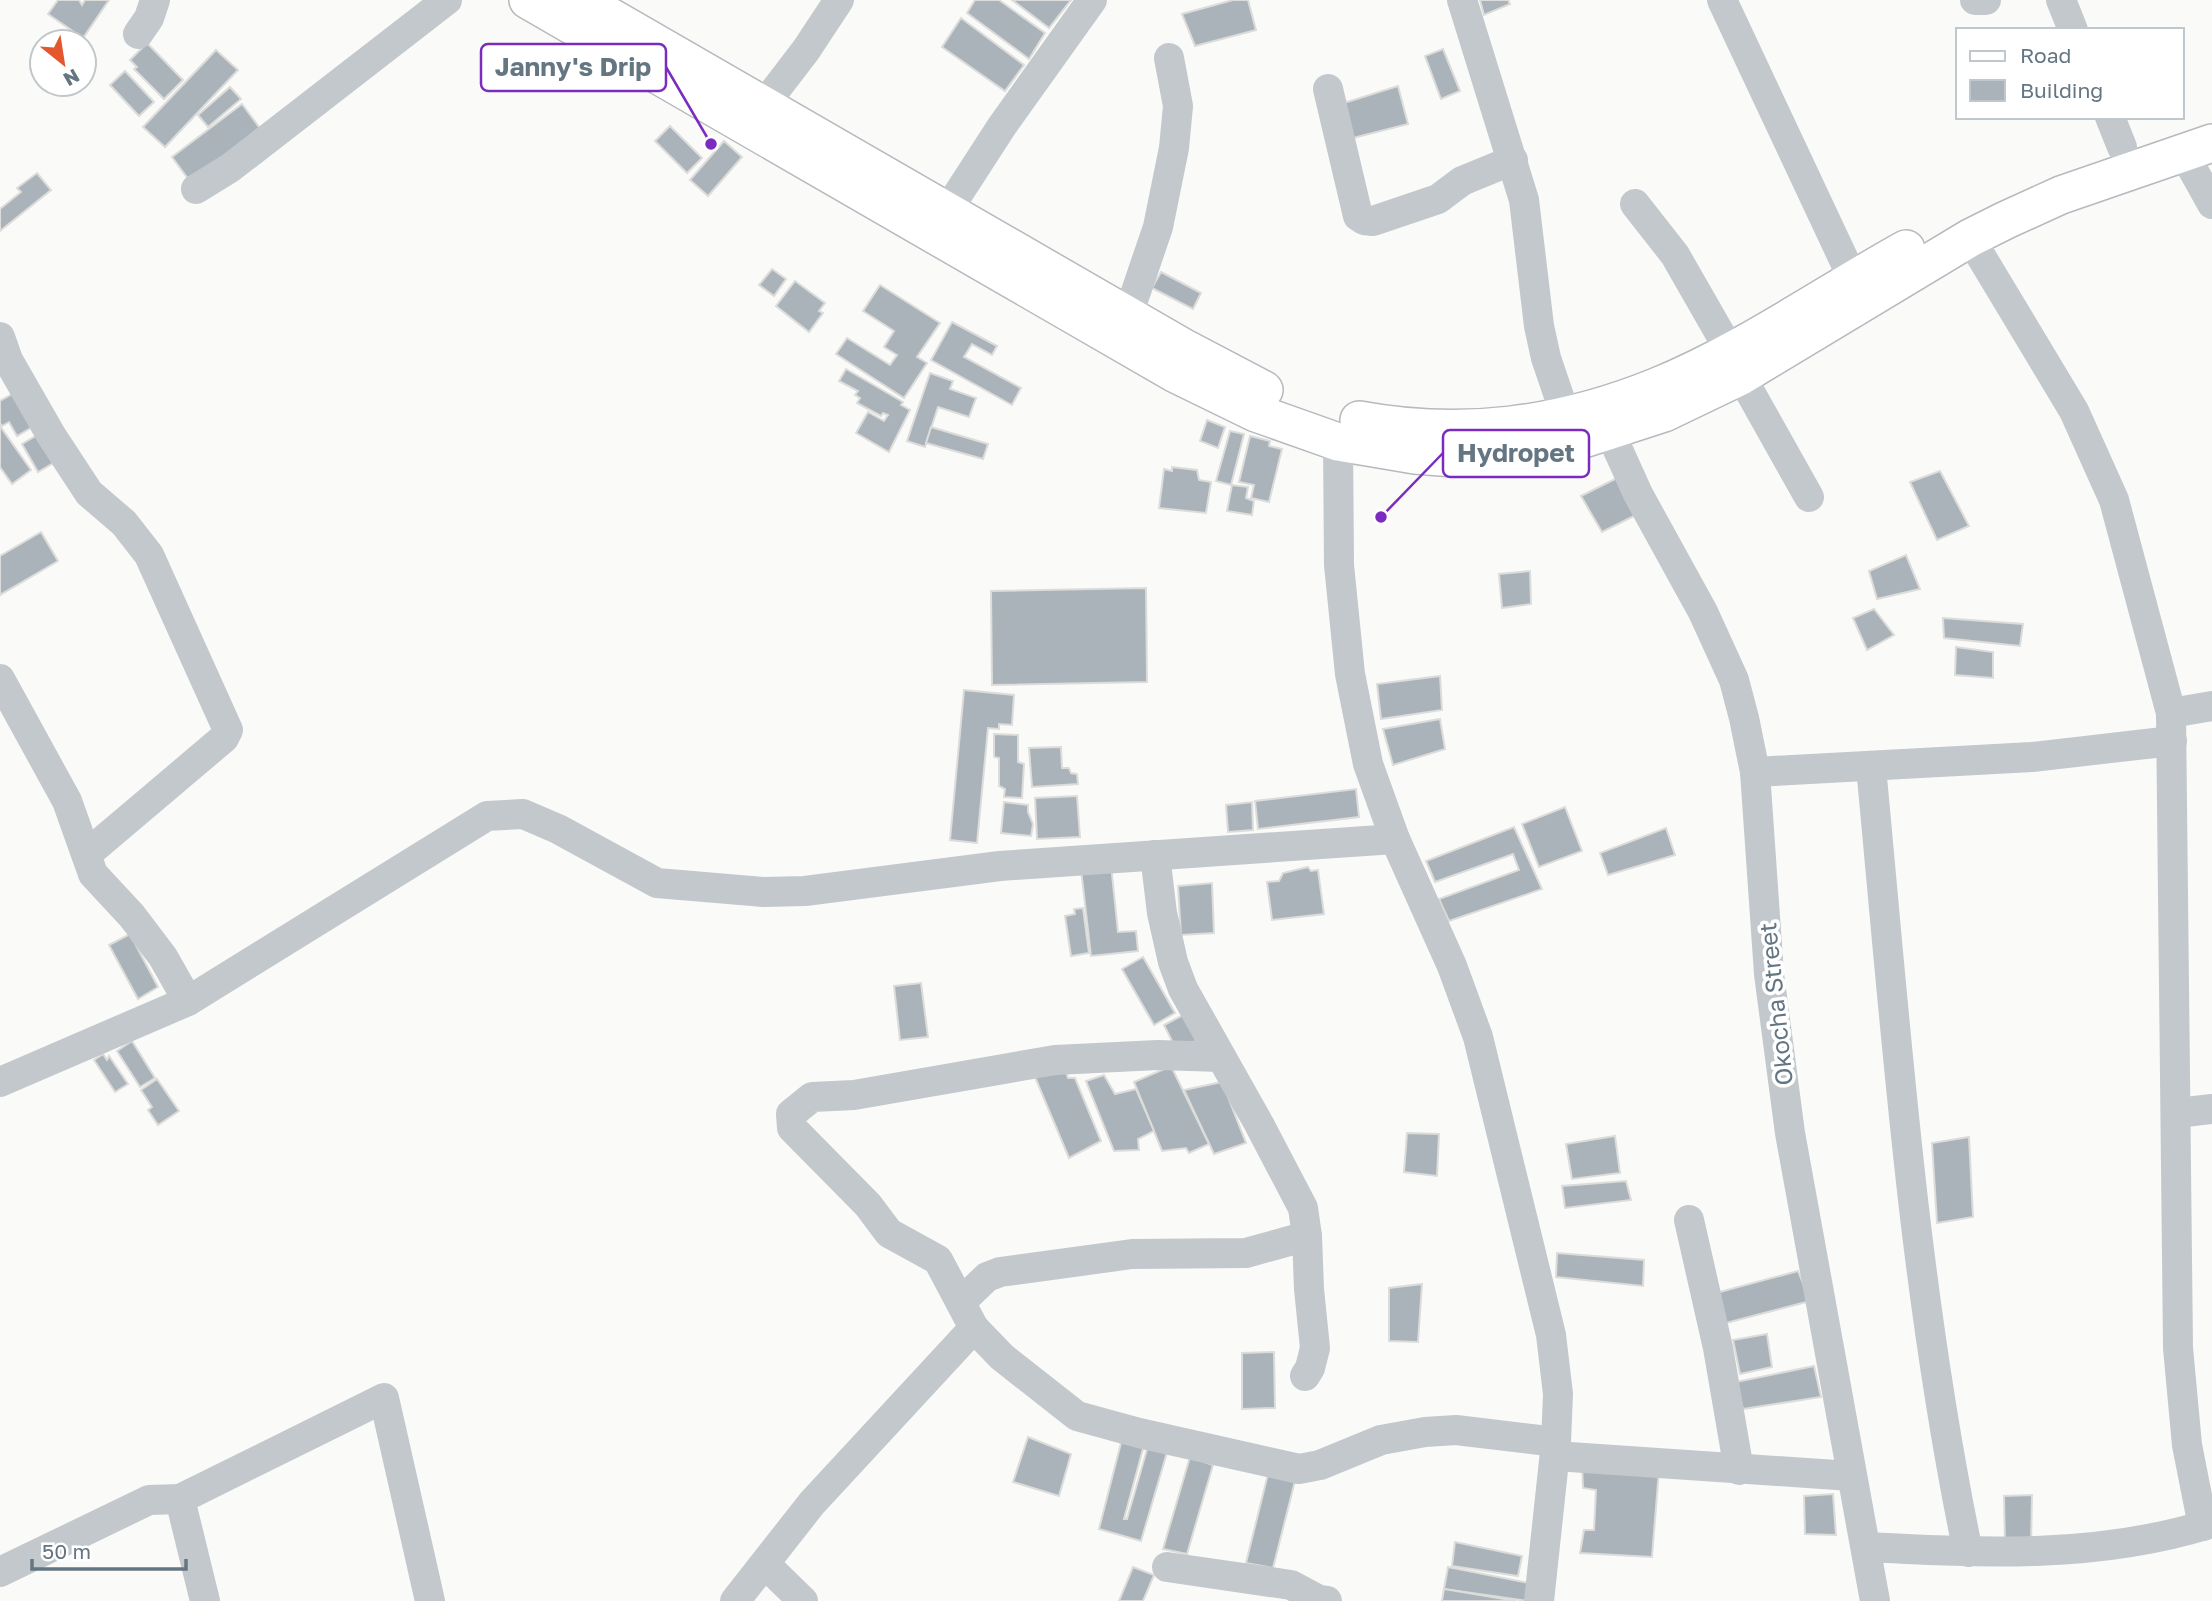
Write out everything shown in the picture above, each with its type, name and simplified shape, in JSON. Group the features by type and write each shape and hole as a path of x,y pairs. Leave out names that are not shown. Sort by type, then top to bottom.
{"main road":[{"path":"528,0 1174,373 1256,413 1338,442 1415,455 1454,458 1515,454 1562,446 1664,413 1853,278 1966,215 2034,183 2116,132 2212,117"},
{"path":"581,0 1186,349 1268,392 1334,416 1420,429 1453,430 1566,417 1735,364 1970,238 2061,195 2198,148"}],"street":[{"path":"138,34 149,18 155,0"},
{"path":"197,189 230,168 447,0"},
{"path":"763,106 806,50 839,0"},
{"path":"947,211 1002,126 1092,0"},
{"path":"1462,0 1524,200 1539,326 1546,358 1566,417"},
{"path":"1722,0 1853,278"},
{"path":"1975,0 1986,0"},
{"path":"2061,0 2072,28"},
{"path":"1128,315 1158,227 1174,148 1178,106 1169,58"},
{"path":"1328,89 1358,216 1364,220 1373,221 1438,199 1462,181 1513,160"},
{"path":"2198,148 2212,204"},
{"path":"1635,204 1675,255 1810,497"},
{"path":"1866,1547 1968,1552 2043,1552 2105,1548 2208,1524 2187,1445 2178,1348 2171,727 2114,500 2074,411 2044,357 2000,291 1970,238"},
{"path":"0,337 8,360 51,435 89,493 124,523 149,555 228,730 224,738 87,854"},
{"name":"Okocha Street","path":"1610,432 1637,494 1703,612 1734,680 1755,772 1769,974 1788,1120 1875,1601"},
{"path":"1338,442 1339,565 1350,674 1368,764 1395,839 1452,966 1478,1037 1552,1335 1558,1394 1539,1601"},
{"path":"0,679 11,724 68,801 93,874 132,916 163,957 188,1001"},
{"path":"1755,772 2032,757 2171,727 2212,706"},
{"path":"1871,767 1911,1202 1947,1452 1968,1552"},
{"path":"0,1082 188,1001 487,816 523,814 558,829 657,883 764,892 805,891 1000,866 1395,839"},
{"path":"1155,855 1162,913 1173,962 1183,989 1303,1208 1315,1348 1305,1376"},
{"path":"1221,1057 1158,1055 1055,1060 854,1095 812,1097 791,1114 792,1128 867,1205 890,1233 938,1259 974,1328 1002,1357 1077,1416 1139,1433 1299,1469 1320,1465 1381,1440 1425,1432 1457,1430 1555,1449 1739,1470 1851,1476"},
{"path":"2177,1113 2212,1109"},
{"path":"1689,1220 1718,1348 1739,1470"},
{"path":"961,1301 987,1277 1000,1272 1132,1254 1246,1253 1307,1236"},
{"path":"735,1601 812,1503 974,1328"},
{"path":"0,1572 149,1500 180,1499 384,1398 430,1601"},
{"path":"180,1499 205,1601"},
{"path":"765,1564 803,1601"},
{"path":"1167,1567 1291,1585 1318,1600 1328,1601"}],"building":[{"path":"58,0 79,0 82,5 85,0 109,0 90,28 68,28 48,14"},
{"path":"975,0 999,0 1045,33 1029,59 967,13"},
{"path":"1012,0 1071,0 1049,28"},
{"path":"1233,0 1248,0 1256,30 1195,46 1182,14"},
{"path":"1480,0 1508,0 1510,4 1484,15"},
{"path":"961,18 1024,65 1005,91 942,47"},
{"path":"147,43 183,80 164,99 134,69 137,67 130,60"},
{"path":"1443,49 1460,91 1441,99 1425,56"},
{"path":"216,50 238,70 165,147 143,127"},
{"path":"125,71 154,102 139,116 110,85"},
{"path":"1398,86 1408,124 1353,138 1344,103"},
{"path":"230,87 241,99 208,127 198,115"},
{"path":"242,104 262,131 192,184 172,157"},
{"path":"670,126 702,158 687,173 655,141"},
{"path":"724,141 742,157 708,196 690,180"},
{"path":"37,173 51,190 0,231 0,209 21,192 17,188"},
{"path":"772,269 786,279 774,296 759,285"},
{"path":"1161,272 1201,293 1193,309 1152,288"},
{"path":"795,281 825,303 819,311 823,313 809,332 776,306"},
{"path":"880,285 940,323 917,357 927,363 904,398 836,354 847,338 890,365 897,355 884,347 894,331 863,311"},
{"path":"952,322 997,346 992,355 972,344 964,357 1021,388 1012,405 931,360"},
{"path":"846,369 903,402 901,405 910,410 889,452 856,433 868,412 884,421 888,415 883,413 881,416 857,403 860,398 855,395 858,391 839,381"},
{"path":"930,373 953,381 950,389 976,398 969,417 938,407 925,447 907,441"},
{"path":"14,393 34,426 17,436 9,422 2,426 0,423 0,401"},
{"path":"1207,420 1225,427 1218,448 1200,441"},
{"path":"0,426 31,470 12,484 0,467"},
{"path":"931,427 988,444 983,459 926,443"},
{"path":"1230,431 1244,434 1231,485 1216,481"},
{"path":"39,434 55,462 38,472 22,444"},
{"path":"1250,436 1270,441 1269,446 1282,449 1269,502 1251,498 1254,485 1239,482"},
{"path":"1172,467 1197,470 1199,480 1211,482 1206,513 1159,508 1164,469 1172,471"},
{"path":"1940,471 1969,526 1937,540 1910,482"},
{"path":"1617,478 1638,514 1602,532 1581,496"},
{"path":"1232,485 1248,487 1246,498 1254,501 1252,515 1227,511"},
{"path":"41,532 58,561 0,595 0,556"},
{"path":"1906,555 1920,589 1877,599 1869,571"},
{"path":"1530,571 1531,604 1502,608 1499,574"},
{"path":"1146,588 1147,682 992,685 991,591"},
{"path":"1874,609 1894,635 1867,650 1853,618"},
{"path":"1943,618 2023,624 2020,646 1944,638"},
{"path":"1956,647 1993,652 1993,678 1955,675"},
{"path":"1440,676 1442,710 1381,719 1377,684"},
{"path":"964,690 1014,695 1012,725 999,724 999,729 988,728 977,843 950,840"},
{"path":"1440,719 1445,749 1393,765 1383,729"},
{"path":"994,734 1018,735 1018,762 1024,764 1022,798 1004,797 1005,789 999,786 999,758 994,757"},
{"path":"1061,747 1062,768 1069,768 1071,773 1077,774 1078,784 1032,787 1029,748"},
{"path":"1356,789 1359,817 1258,829 1255,801"},
{"path":"1077,796 1080,837 1037,839 1035,798"},
{"path":"1004,802 1028,805 1033,824 1031,836 1001,833"},
{"path":"1252,802 1253,830 1228,832 1226,805"},
{"path":"1565,807 1582,851 1539,867 1522,824"},
{"path":"1514,827 1542,889 1449,921 1439,899 1519,870 1513,854 1435,882 1426,861"},
{"path":"1666,828 1675,855 1608,875 1600,853"},
{"path":"1111,865 1118,932 1136,931 1138,951 1091,956 1081,869"},
{"path":"1308,867 1311,871 1318,870 1324,914 1272,920 1267,882 1279,881 1283,873"},
{"path":"1212,883 1214,933 1181,935 1178,886"},
{"path":"1083,908 1089,953 1071,956 1065,916 1075,914 1074,909"},
{"path":"130,934 158,987 138,999 109,945"},
{"path":"1143,957 1175,1013 1154,1025 1122,969"},
{"path":"921,983 928,1037 900,1040 894,986"},
{"path":"1185,1014 1199,1041 1174,1045 1164,1025"},
{"path":"132,1041 155,1078 140,1087 117,1051"},
{"path":"103,1054 107,1060 109,1056 128,1084 115,1092 94,1060"},
{"path":"1171,1066 1209,1144 1189,1153 1186,1148 1162,1151 1134,1082"},
{"path":"1066,1072 1068,1078 1075,1078 1101,1141 1069,1158 1035,1077"},
{"path":"1104,1075 1115,1094 1136,1089 1154,1131 1138,1139 1139,1150 1114,1151 1086,1081"},
{"path":"157,1079 179,1111 158,1125 148,1110 152,1107 141,1090"},
{"path":"1222,1082 1246,1143 1214,1154 1184,1090"},
{"path":"1407,1133 1439,1134 1437,1176 1404,1172"},
{"path":"1615,1136 1620,1173 1572,1179 1566,1144"},
{"path":"1969,1137 1973,1217 1937,1223 1932,1143"},
{"path":"1626,1181 1631,1200 1565,1208 1562,1186"},
{"path":"1557,1253 1644,1260 1643,1286 1556,1277"},
{"path":"1798,1271 1810,1301 1726,1323 1716,1293"},
{"path":"1422,1284 1418,1342 1389,1341 1389,1288"},
{"path":"1767,1334 1772,1367 1740,1374 1733,1340"},
{"path":"1274,1352 1275,1408 1242,1409 1242,1353"},
{"path":"1814,1366 1821,1397 1743,1409 1736,1382"},
{"path":"1028,1437 1071,1454 1059,1496 1013,1482"},
{"path":"1122,1439 1144,1445 1124,1519 1127,1519 1148,1446 1168,1449 1141,1541 1099,1529"},
{"path":"1190,1457 1213,1465 1187,1554 1163,1549"},
{"path":"1582,1465 1659,1470 1652,1557 1580,1553 1584,1530 1594,1530 1596,1490 1583,1488"},
{"path":"1268,1474 1295,1481 1273,1568 1246,1563"},
{"path":"1833,1494 1836,1535 1805,1534 1804,1496"},
{"path":"2032,1495 2031,1547 2005,1547 2004,1496"},
{"path":"1455,1542 1522,1556 1518,1576 1452,1566"},
{"path":"1133,1567 1154,1575 1143,1601 1119,1601"},
{"path":"1448,1567 1529,1583 1527,1601 1444,1589"},
{"path":"1444,1589 1516,1601 1442,1601"}],"place":[{"name":"Janny's Drip","path":"711,144"},
{"name":"Hydropet","path":"1381,517"}]}
